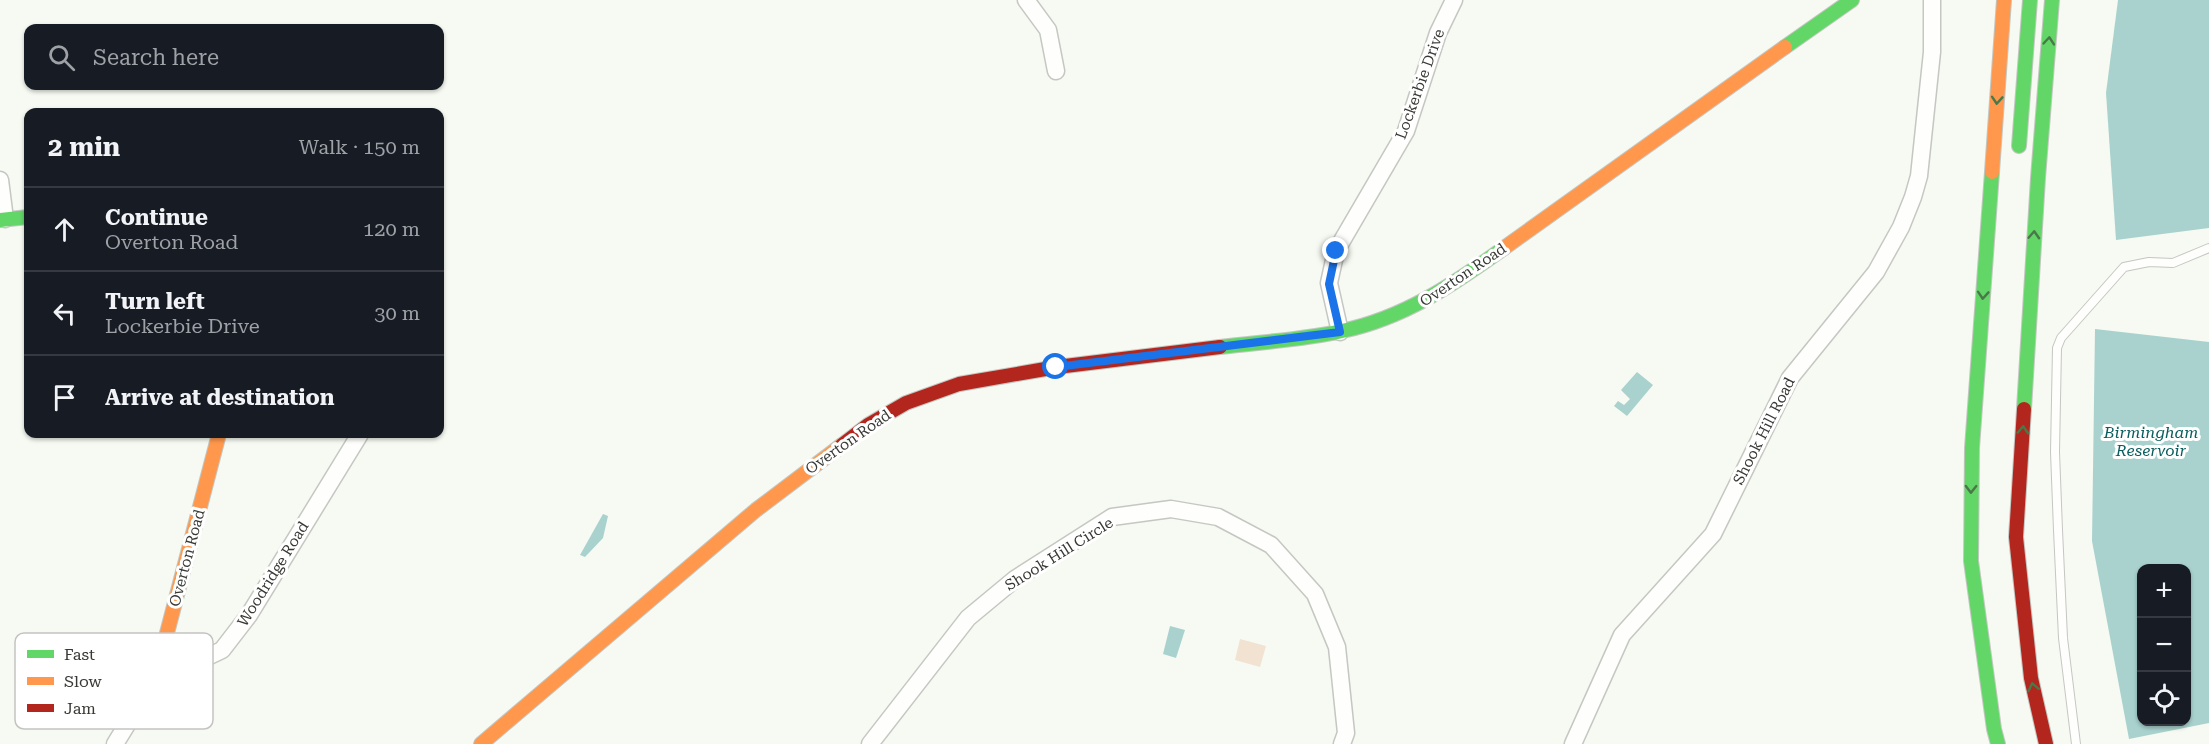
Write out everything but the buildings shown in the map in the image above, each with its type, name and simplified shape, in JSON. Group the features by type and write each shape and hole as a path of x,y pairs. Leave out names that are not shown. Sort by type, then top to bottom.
{"main road":[{"name":"Overton Road","path":"481,744 756,510 868,425 906,403 959,384 1056,367 1340,332 1382,320 1428,300 1851,0"},
{"path":"1998,744 1971,561 1972,448 2004,0"},
{"path":"2016,537 2038,178 2052,0"},
{"path":"2019,156 2030,2"},
{"path":"2,220 24,217"},
{"path":"2010,406 2016,537 2031,678 2046,744"},
{"name":"Overton Road","path":"167,633 218,438"}],"street":[{"path":"1026,0 1048,30 1056,71"},
{"name":"Lockerbie Drive","path":"1340,332 1329,284 1336,251 1406,131 1438,33 1454,0"},
{"name":"Shook Hill Road","path":"1573,744 1622,636 1713,534 1790,378 1876,273 1901,227 1919,176 1932,52 1932,0"},
{"path":"0,180 2,220"},
{"name":"Woodridge Road","path":"213,654 222,650 249,615 358,438"},
{"name":"Shook Hill Circle","path":"870,744 968,618 1015,579 1112,517 1171,509 1218,518 1271,545 1315,594 1336,647 1346,733 1342,744"},
{"name":"Overton Road","path":"115,744 124,729"}],"lane":[{"path":"2076,744 2063,638 2055,452 2057,348 2061,338 2124,267 2149,262 2173,263 2209,248"}],"shaded area":[{"path":"1240,639 1266,646 1260,667 1235,660"}],"water":[{"path":"2118,0 2209,0 2209,228 2116,240 2106,93"},
{"name":"Birmingham Reservoir","path":"2095,329 2209,342 2209,723 2129,739 2092,541"},
{"path":"1637,372 1653,385 1627,416 1614,406 1618,401 1624,405 1630,399 1621,390"},
{"path":"603,514 608,516 603,538 585,557 580,555"},
{"path":"1170,626 1185,630 1176,658 1163,654"}],"traffic: fast":[{"path":"1785,47 1852,0"},
{"path":"2019,146 2030,0"},
{"path":"2024,409 2038,178 2052,0"},
{"path":"1992,172 1972,448 1971,561 1998,744"},
{"path":"0,220 24,217"},
{"path":"1220,347 1327,334 1386,318 1447,287 1504,248"}],"traffic: slow":[{"path":"1992,172 2004,0"},
{"path":"1504,248 1785,47"},
{"path":"167,633 218,438"},
{"path":"481,744 756,510 842,445"}],"traffic: jam":[{"path":"842,445 868,425 906,403 959,384 1057,367 1220,347"},
{"path":"2024,409 2016,537 2031,678 2046,744"}],"route":[{"path":"1056,367 1340,332 1329,284 1336,251"}]}
